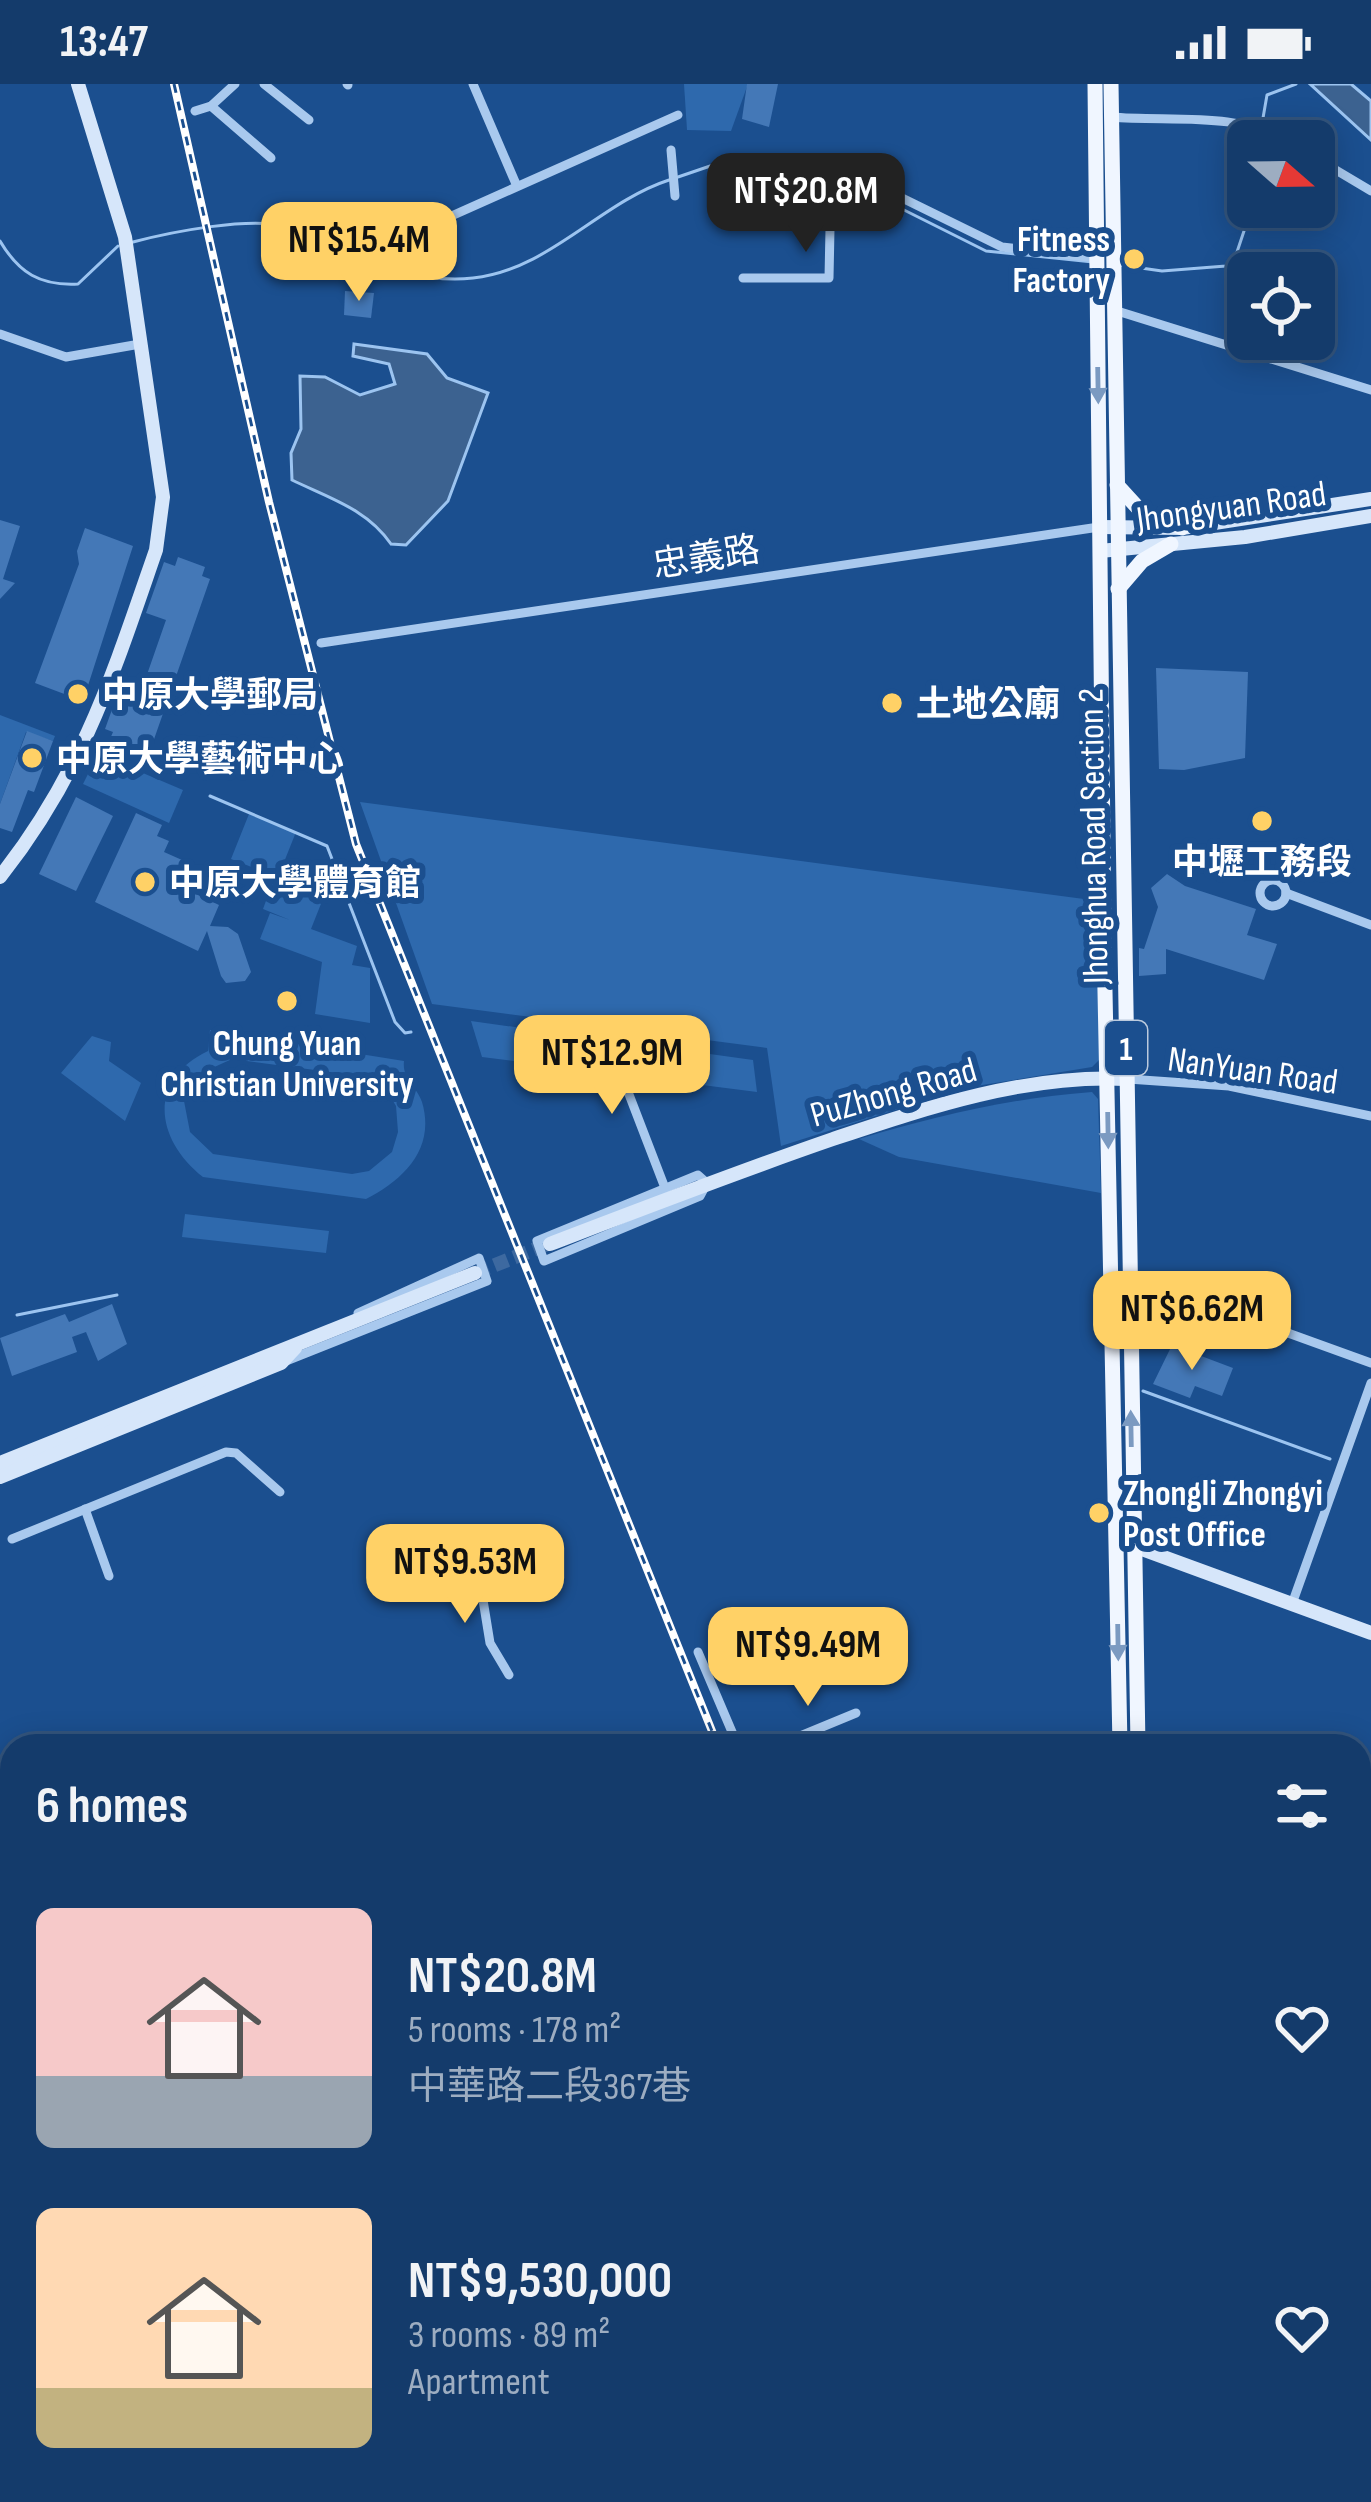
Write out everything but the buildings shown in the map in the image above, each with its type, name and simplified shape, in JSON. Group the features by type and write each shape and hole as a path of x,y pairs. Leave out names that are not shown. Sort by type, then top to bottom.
{"main road":[{"name":"Jhonghua Road Section 2","path":"1095,84 1104,116"},
{"name":"Jhonghua Road Section 2","path":"1111,84 1104,116 1100,551 1106,1078 1125,1542"},
{"name":"Jhonghua Road Section 2","path":"1105,264 1114,310 1118,527 1126,1079 1125,1542"},
{"path":"1117,485 1138,508 1182,528"},
{"path":"1118,589 1142,561 1172,544"},
{"name":"1","path":"1120,1734 1125,1542"},
{"name":"1","path":"1125,1542 1137,1734"}],"street":[{"path":"0,877 47,812 89,738 158,545 163,497 126,245 78,84"},
{"path":"194,111 211,106 235,84"},
{"path":"264,84 309,120"},
{"path":"473,84 516,184"},
{"path":"211,106 271,158"},
{"path":"437,221 678,116"},
{"path":"1104,116 1189,123 1231,120"},
{"path":"671,151 675,196"},
{"path":"1335,170 1371,191"},
{"path":"743,278 829,278 832,180 898,196 1002,247 1105,264"},
{"path":"1114,310 1371,390"},
{"path":"0,334 66,358 140,344"},
{"name":"Jhongyuan Road","path":"1100,527 1182,528 1371,500"},
{"name":"Jhongyuan Road","path":"1100,551 1371,516"},
{"name":"忠義路","path":"321,643 1100,527"},
{"path":"1286,893 1371,925"},
{"path":"605,1032 665,1188"},
{"name":"PuZhong Road","path":"550,1244 706,1184 930,1108 995,1092 1126,1079"},
{"name":"NanYuan Road","path":"1126,1079 1266,1091 1371,1116"},
{"path":"698,1175 706,1184 700,1196 544,1261 537,1240 665,1188 698,1175"},
{"path":"0,1463 487,1281 478,1258 286,1354"},
{"path":"0,1477 475,1273"},
{"path":"1180,1294 1371,1363"},
{"path":"1292,1604 1371,1383"},
{"path":"12,1539 226,1452 236,1453 280,1492"},
{"path":"85,1509 109,1576"},
{"path":"1125,1542 1371,1633"},
{"path":"476,1557 490,1642 509,1675"},
{"path":"698,1652 733,1734"},
{"path":"811,1734 856,1713"}],"shaded area":[{"path":"684,84 748,84 731,131 687,130"},
{"path":"1310,84 1351,84 1371,101 1371,140"},
{"path":"354,344 427,354 447,378 488,393 448,501 406,545 391,544 359,513 292,480 291,453 301,429 300,376 325,377 360,395 395,384 389,364 353,356"},
{"path":"0,715 55,736 53,741 26,732 0,804"},
{"path":"98,754 183,790 169,823 83,784"},
{"path":"360,802 1099,901 1099,1060 1092,1067 964,1088 781,1146 767,1048 432,1004"},
{"path":"249,814 296,832 284,862 330,881 311,929 357,946 352,965 370,968 370,1023 315,1014 322,962 260,939 270,913 290,920 263,909 275,876 231,859"},
{"path":"471,1021 753,1060 757,1092 482,1057"},
{"path":"210,1030 404,1061 405,1073 422,1102 425,1119 420,1148 404,1172 366,1199 203,1177 175,1145 165,1111 175,1078 208,1051","holes":["232,1059 368,1077 383,1084 396,1106 398,1132 392,1152 369,1171 352,1174 213,1154 190,1132 184,1101 199,1074"]},
{"path":"92,1036 111,1042 109,1061 141,1083 125,1121 61,1073"},
{"path":"1092,1092 1098,1099 1101,1193 899,1157 859,1139 974,1109"},
{"path":"185,1214 329,1231 326,1253 182,1237"}],"waterway":[{"path":"1263,120 1267,95 1296,84"},
{"path":"678,177 719,163 825,188"},
{"path":"133,242 211,227 272,224 400,271 473,278 526,263 644,190 669,180"},
{"path":"835,189 855,190"},
{"path":"876,196 986,251 1093,262"},
{"path":"1120,265 1162,271 1226,266 1245,228"},
{"path":"0,241 32,275 65,284 78,284 118,246"},
{"path":"210,796 327,846 395,1022 405,1033 411,1032"},
{"path":"17,1315 117,1295"},
{"path":"1143,1391 1330,1459"}],"tunnel":[{"path":"475,1273 548,1244"}],"railway":[{"path":"174,84 269,502 356,844 713,1734"}],"place":[{"name":"Fitness Factory","path":"1134,259"},
{"name":"中原大學郵局","path":"78,694"},
{"name":"土地公廟","path":"892,703"},
{"name":"中原大學藝術中心","path":"32,758"},
{"name":"中壢工務段","path":"1262,821"},
{"name":"中原大學體育館","path":"145,882"},
{"name":"Chung Yuan Christian University","path":"287,1001"},
{"name":"Zhongli Zhongyi Post Office","path":"1099,1513"}]}
